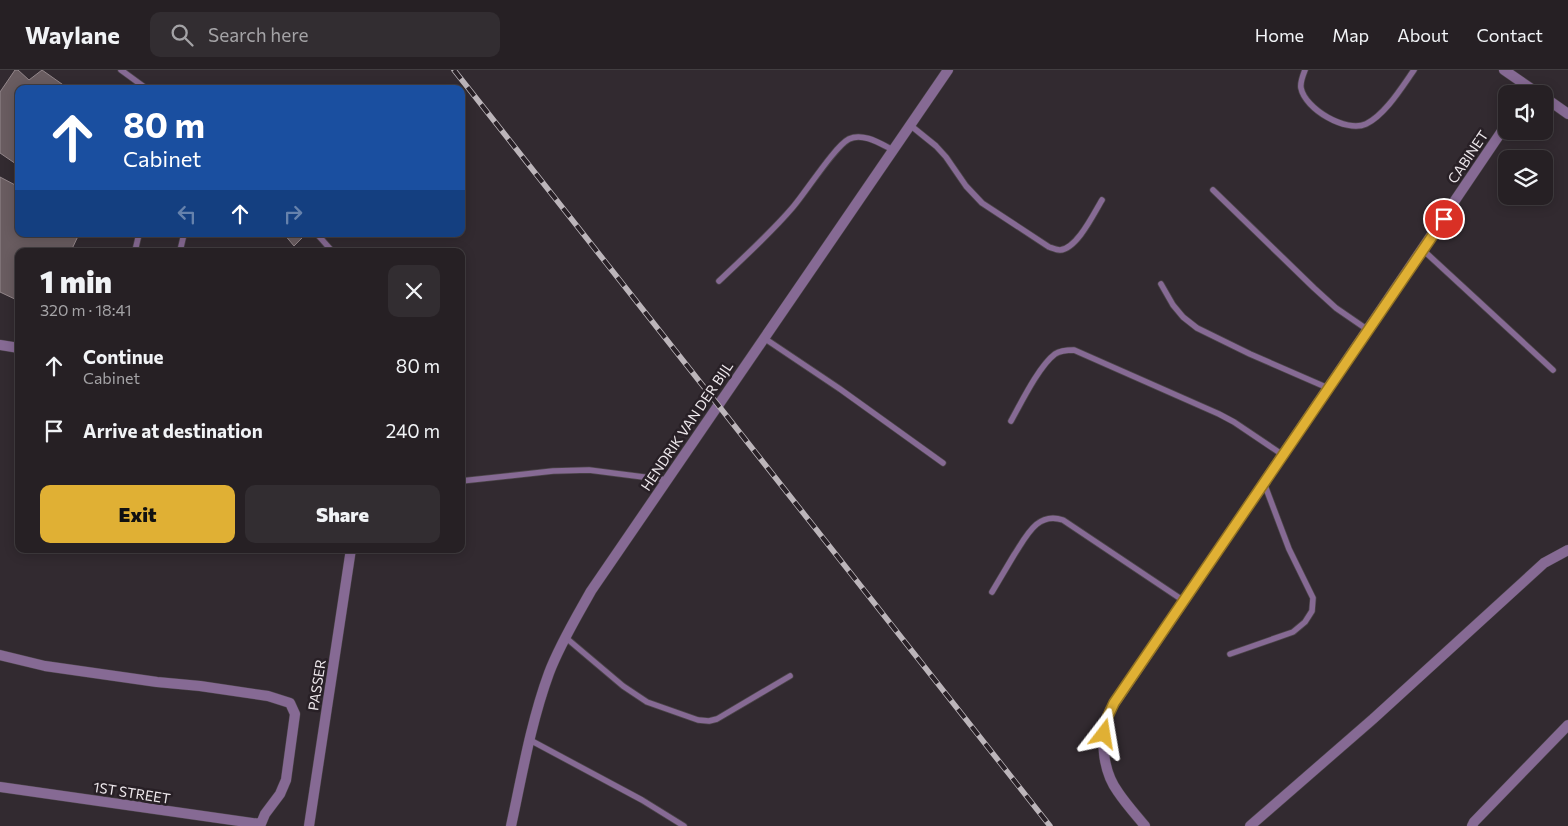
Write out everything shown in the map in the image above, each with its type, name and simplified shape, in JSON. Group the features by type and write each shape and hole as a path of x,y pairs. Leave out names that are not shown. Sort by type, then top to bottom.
{"street":[{"name":"HENDRIK VAN DER BIJL","path":"511,826 530,740 550,672 565,637 592,591 948,70"},
{"path":"1504,70 1523,85"},
{"path":"1553,103 1568,114"},
{"name":"CABINET","path":"1145,826 1117,791 1106,761 1104,749 1106,722 1114,703 1498,137"},
{"path":"0,345 15,347"},
{"path":"1250,826 1373,719 1544,563 1568,550"},
{"name":"PASSER","path":"308,826 350,553"},
{"path":"0,655 45,666 157,682 200,686 287,701 292,706 295,714 286,780 280,794 265,814 260,825"},
{"path":"1472,826 1568,725"},
{"name":"1ST STREET","path":"0,787 260,825"}],"lane":[{"path":"121,70 142,85"},
{"path":"1305,70 1301,87 1304,98 1313,107 1329,117 1345,125 1356,126 1366,124 1385,107 1414,70"},
{"path":"910,125 936,146 966,186 982,202 1014,226 1049,247 1059,250 1070,247 1080,235 1102,200"},
{"path":"719,281 792,209 838,149 849,139 857,136 867,138 893,150"},
{"path":"1213,190 1336,308 1368,330"},
{"path":"320,237 329,248"},
{"path":"1423,250 1553,370"},
{"path":"1161,284 1173,305 1183,317 1197,328 1250,354 1328,388"},
{"path":"764,338 840,389 943,463"},
{"path":"1011,421 1050,359 1063,350 1074,350 1219,414 1282,455"},
{"path":"465,481 553,471 589,470 667,480"},
{"path":"1230,654 1293,632 1306,622 1312,611 1313,598 1288,549 1264,483"},
{"path":"992,592 1030,529 1046,518 1055,517 1063,520 1184,601"},
{"path":"565,637 623,686 647,702 698,720 708,721 723,716 790,676"},
{"path":"530,740 642,800 684,826"}],"building":[{"path":"15,70 18,70 29,80 42,70 63,85 15,85 15,163 0,153 0,92"},
{"path":"0,177 15,185 15,237 78,237 72,248 15,248 15,299 0,292"},
{"path":"286,237 303,237 294,246"}],"railway":[{"path":"454,70 1050,826"}],"route":[{"path":"1104,734 1106,722 1114,703 1444,219"}]}
